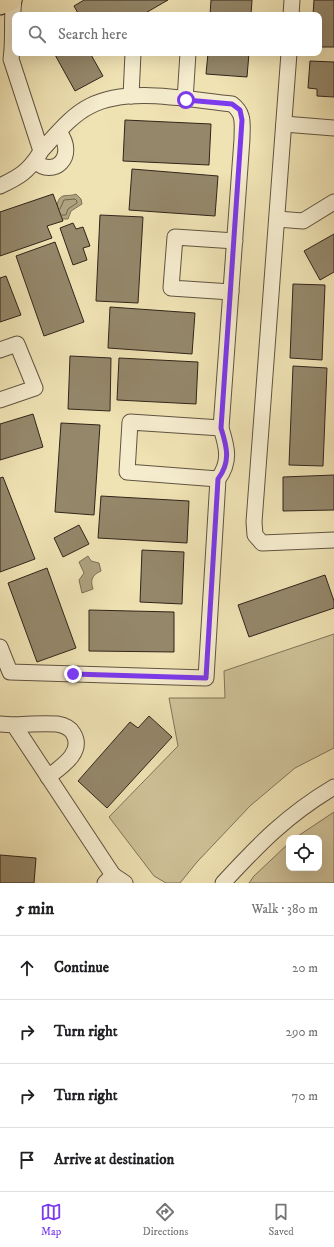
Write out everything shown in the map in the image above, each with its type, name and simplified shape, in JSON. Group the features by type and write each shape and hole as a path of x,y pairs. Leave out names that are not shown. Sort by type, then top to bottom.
{"main road":[{"path":"0,5 13,0"}],"street":[{"path":"12,32 11,18 13,0"},
{"path":"292,0 292,12"},
{"path":"12,48 5,56 40,166 48,168 59,164 66,155 67,147 59,132"},
{"path":"131,96 133,56"},
{"path":"186,100 188,56"},
{"path":"289,56 254,522 255,535 262,543 334,540"},
{"path":"0,186 23,175 70,120 89,106 112,98 131,96 232,104 240,110 242,120 242,139 221,428 227,451 226,466 218,479 206,678 10,672 0,647"},
{"path":"284,124 334,128"},
{"path":"277,219 303,221 334,202"},
{"path":"231,292 171,288 171,280 175,237 235,242"},
{"path":"0,350 18,344 35,388 0,400"},
{"path":"218,479 127,472 130,422 221,428"},
{"path":"7,724 59,724 70,729 76,738 75,748 71,758 48,777"},
{"path":"7,724 48,777 114,880"},
{"path":"223,883 262,841 287,818 334,787"}],"shaded area":[{"path":"334,634 334,748 295,768 250,806 197,862 180,883 166,883 154,876 109,817 178,746 169,698 225,698 224,671"},
{"path":"334,812 334,883 249,883 254,876 286,846 286,871 322,871 322,835 300,835"}],"water":[{"path":"76,194 81,199 82,204 71,211 68,219 60,219 57,206 58,200 63,196"},
{"path":"88,556 91,561 99,563 101,571 92,578 93,589 82,593 79,580 84,573 79,562"}],"building":[{"path":"84,0 168,0 147,12 77,12 74,6"},
{"path":"211,0 252,0 251,12 210,12"},
{"path":"314,0 334,0 334,47 322,47 322,12 313,12"},
{"path":"56,56 92,56 103,76 75,91"},
{"path":"208,56 249,56 247,77 206,74"},
{"path":"310,61 334,62 334,97 317,96 317,89 308,88"},
{"path":"125,120 211,124 209,165 123,161"},
{"path":"132,169 218,176 215,216 129,210"},
{"path":"53,194 63,221 47,226 52,238 0,256 0,212"},
{"path":"100,215 143,217 138,303 96,301"},
{"path":"73,223 76,229 83,227 90,246 83,248 87,260 73,265 60,228"},
{"path":"334,234 334,272 320,280 304,251"},
{"path":"55,242 84,322 44,336 16,256"},
{"path":"6,276 21,315 0,322 0,278"},
{"path":"293,284 325,285 322,360 290,358"},
{"path":"110,307 195,313 192,354 108,348"},
{"path":"70,356 111,358 110,411 68,409"},
{"path":"119,358 198,362 196,404 117,400"},
{"path":"293,366 327,368 323,466 289,465"},
{"path":"33,414 43,447 0,460 0,424"},
{"path":"61,423 100,425 94,515 55,512"},
{"path":"334,475 334,510 283,511 283,477"},
{"path":"3,477 35,559 0,572 0,478"},
{"path":"101,496 189,501 187,543 98,538"},
{"path":"79,525 89,544 63,557 54,538"},
{"path":"142,550 184,552 182,604 140,602"},
{"path":"47,568 76,648 37,662 8,583"},
{"path":"325,575 334,601 334,608 249,637 238,605"},
{"path":"89,610 174,612 174,652 89,651"},
{"path":"149,716 172,737 107,808 78,781 130,722 138,728"},
{"path":"0,855 36,858 34,883 0,883"}],"route":[{"path":"73,674 206,678 218,479 226,466 227,451 221,428 242,139 242,120 240,110 232,104 186,100"}]}
